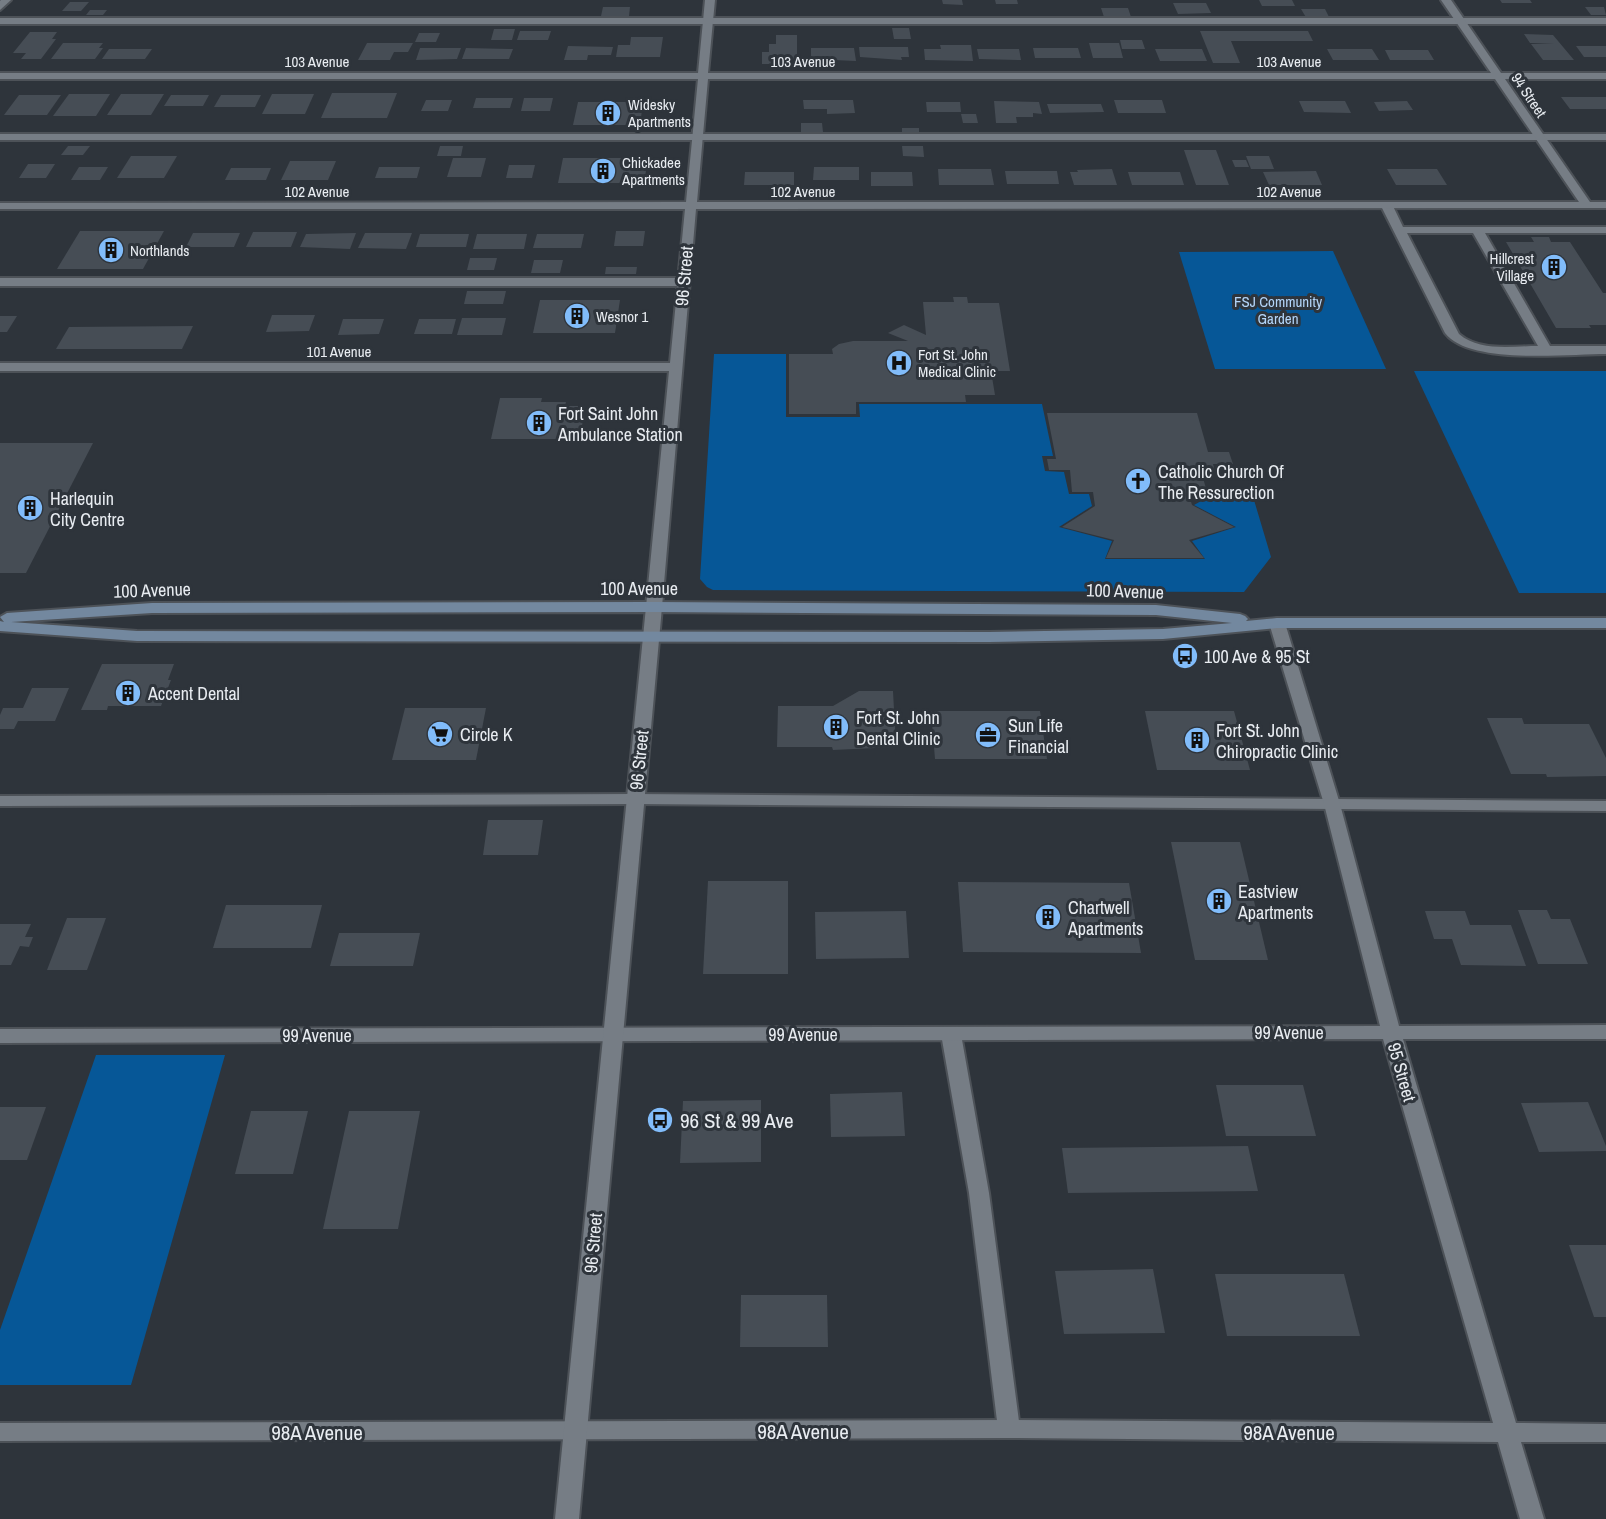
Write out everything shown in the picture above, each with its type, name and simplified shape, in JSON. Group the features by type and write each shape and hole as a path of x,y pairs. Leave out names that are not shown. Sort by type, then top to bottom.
{"main road":[{"name":"100 Avenue","path":"0,618 152,608 654,607 1156,610 1277,623"},
{"name":"100 Avenue","path":"0,626 137,636 652,638 1163,634 1277,623 1606,623"}],"street":[{"path":"0,7 6,0"},
{"name":"96 Street","path":"567,1519 652,638 710,0"},
{"name":"94 Street","path":"1446,0 1587,205"},
{"path":"0,21 1606,21"},
{"name":"103 Avenue","path":"0,76 1606,76"},
{"path":"0,137 1606,137"},
{"name":"102 Avenue","path":"0,206 1606,205"},
{"path":"1388,206 1451,333 1457,340 1471,347 1487,350 1606,350"},
{"path":"1400,230 1606,230"},
{"path":"1477,230 1545,350"},
{"path":"0,282 683,282"},
{"name":"101 Avenue","path":"0,367 677,367"},
{"name":"95 Street","path":"1277,623 1332,804 1390,1032 1532,1519"},
{"path":"0,801 635,799 1606,806"},
{"name":"99 Avenue","path":"0,1036 1606,1032"},
{"path":"951,1034 979,1193 1009,1429"},
{"name":"98A Avenue","path":"0,1432 1009,1429 1606,1433"}],"green space":[{"name":"FSJ Community Garden","path":"1333,251 1386,369 1215,369 1179,252"},
{"path":"714,354 786,354 786,417 860,417 859,404 1042,404 1053,456 1042,456 1045,471 1064,472 1069,494 1089,494 1092,506 1059,527 1112,541 1105,559 1205,559 1192,541 1236,527 1194,505 1203,500 1254,500 1271,557 1244,592 713,590 700,579"},
{"path":"1414,371 1606,371 1606,593 1519,593"},
{"path":"96,1055 225,1055 131,1385 0,1385 0,1330"}],"building":[{"path":"942,0 962,0 963,5 943,4"},
{"path":"995,0 1017,0 1018,4 996,4"},
{"path":"1259,0 1292,0 1295,6 1262,6"},
{"path":"1500,0 1530,0 1532,3 1502,3"},
{"path":"70,2 89,2 81,11 62,11"},
{"path":"1173,3 1206,3 1211,13 1178,14"},
{"path":"603,7 630,7 629,16 601,16"},
{"path":"1585,7 1604,7 1606,15 1591,15"},
{"path":"1101,8 1128,8 1131,17 1104,17"},
{"path":"1301,9 1325,9 1330,19 1307,19"},
{"path":"90,10 107,10 103,15 86,15"},
{"path":"892,28 909,28 911,39 894,39"},
{"path":"494,29 515,29 512,40 491,40"},
{"path":"520,31 551,31 548,40 517,40"},
{"path":"1200,31 1308,31 1313,41 1231,41 1240,63 1213,63"},
{"path":"30,32 57,32 52,39 56,39 41,59 21,59 26,53 13,53"},
{"path":"419,33 440,33 436,42 415,42"},
{"path":"1524,34 1553,35 1574,60 1543,60 1531,44 1554,43 1530,43"},
{"path":"776,35 797,35 797,64 762,64 762,52 769,52 769,44 776,44"},
{"path":"631,37 663,37 660,57 616,57 618,45 630,45"},
{"path":"1120,40 1142,40 1145,49 1122,49"},
{"path":"63,43 103,43 99,48 103,48 95,59 51,59"},
{"path":"367,43 413,43 408,52 394,52 390,60 358,60"},
{"path":"1089,43 1119,43 1123,58 1093,58"},
{"path":"940,45 971,45 973,61 925,60 924,49 941,49"},
{"path":"568,46 613,47 611,55 588,55 587,60 564,60"},
{"path":"1576,46 1606,46 1606,57 1584,57"},
{"path":"859,47 908,47 909,57 901,57 902,60 860,57"},
{"path":"420,48 461,48 457,59 416,60"},
{"path":"466,48 513,49 509,59 462,59"},
{"path":"811,48 854,48 856,61 811,59"},
{"path":"1033,48 1078,48 1081,58 1035,58"},
{"path":"109,49 152,49 145,59 102,59"},
{"path":"977,49 1019,49 1021,60 979,59"},
{"path":"1155,49 1202,49 1207,61 1160,61"},
{"path":"1327,49 1372,49 1379,60 1333,60"},
{"path":"1385,50 1428,50 1434,60 1390,60"},
{"path":"332,93 397,93 387,118 321,118"},
{"path":"69,94 110,94 96,116 53,116"},
{"path":"121,94 164,94 151,115 107,115"},
{"path":"272,94 314,94 305,114 262,114"},
{"path":"19,95 61,95 47,115 4,115"},
{"path":"171,95 209,95 203,106 164,106"},
{"path":"221,95 261,95 255,107 214,107"},
{"path":"1561,97 1606,97 1606,109 1570,109"},
{"path":"476,98 513,98 510,108 473,108"},
{"path":"524,98 553,98 550,111 521,111"},
{"path":"426,100 452,100 448,111 421,111"},
{"path":"803,100 853,100 855,113 827,114 827,109 804,109"},
{"path":"1114,100 1162,100 1166,113 1118,113"},
{"path":"994,101 1039,102 1042,114 1033,113 1033,117 1016,117 1017,123 996,123"},
{"path":"1299,101 1345,101 1351,113 1304,112"},
{"path":"1407,101 1413,110 1379,111 1374,102"},
{"name":"Widesky Apartments","path":"578,102 643,102 640,125 573,125"},
{"path":"926,102 960,102 961,112 927,112"},
{"path":"1047,104 1101,104 1104,112 1050,113"},
{"path":"961,114 976,114 978,123 963,123"},
{"path":"801,123 822,123 823,132 801,132"},
{"path":"902,128 919,128 919,135 902,135"},
{"path":"68,146 90,146 83,155 61,155"},
{"path":"440,146 463,146 461,156 437,156"},
{"path":"902,146 923,146 924,157 903,156"},
{"path":"1184,150 1216,150 1229,185 1196,185"},
{"path":"131,156 177,156 164,178 117,178"},
{"path":"1246,156 1269,156 1274,169 1251,169"},
{"path":"453,158 486,158 481,177 447,177"},
{"name":"Chickadee Apartments","path":"563,158 648,158 644,183 558,183"},
{"path":"1232,160 1246,160 1249,167 1235,167"},
{"path":"290,161 336,161 328,180 281,180"},
{"path":"28,164 55,164 46,178 19,178"},
{"path":"509,165 535,165 532,178 506,178"},
{"path":"79,167 108,167 100,180 71,180"},
{"path":"379,167 420,167 417,178 375,178"},
{"path":"814,167 859,167 859,180 813,180"},
{"path":"231,168 271,168 266,180 225,180"},
{"path":"938,169 991,169 994,185 939,185"},
{"path":"1112,169 1117,185 1074,185 1070,172 1078,172 1077,170"},
{"path":"1387,169 1437,169 1447,185 1396,185"},
{"path":"1005,171 1057,171 1059,184 1007,184"},
{"path":"1316,171 1322,185 1269,185 1263,172"},
{"path":"745,172 794,172 794,185 744,185"},
{"path":"871,172 912,172 913,186 871,186"},
{"path":"1128,172 1180,172 1184,185 1132,185"},
{"name":"Northlands","path":"80,231 164,231 143,269 57,269"},
{"path":"616,231 645,231 643,246 614,246"},
{"path":"253,232 297,232 291,247 246,247"},
{"path":"193,233 240,233 234,247 186,247"},
{"path":"356,233 350,249 300,247 306,234"},
{"path":"365,233 412,233 406,249 358,248"},
{"path":"420,234 469,234 466,247 416,247"},
{"path":"477,234 527,234 524,249 473,249"},
{"path":"537,234 584,234 581,248 533,248"},
{"name":"Hillcrest Village","path":"1531,237 1549,237 1551,242 1570,242 1603,293 1606,293 1606,325 1589,325 1591,328 1556,328 1506,242 1534,242"},
{"path":"470,258 497,258 494,270 467,270"},
{"path":"534,260 563,260 560,273 531,273"},
{"path":"606,267 637,267 636,274 605,274"},
{"path":"467,291 506,291 503,304 464,304"},
{"name":"Fort St. John Medical Clinic","path":"953,297 967,297 968,303 999,303 1010,371 991,371 995,395 965,395 966,402 856,402 856,414 789,414 789,354 833,354 832,349 839,344 853,341 908,341 888,333 904,325 926,335 923,302 954,302"},
{"name":"Wesnor 1","path":"540,300 620,300 615,333 533,333"},
{"path":"272,315 315,315 309,331 266,332"},
{"path":"0,316 17,316 7,332 0,332"},
{"path":"462,318 506,318 502,335 457,335"},
{"path":"343,319 384,319 379,334 338,335"},
{"path":"419,319 456,319 452,334 414,334"},
{"path":"193,326 182,349 56,349 69,327"},
{"name":"Fort Saint John Ambulance Station","path":"500,398 542,398 541,402 566,402 565,406 585,406 580,439 491,439"},
{"name":"Catholic Church Of The Ressurection","path":"1047,413 1197,413 1208,452 1229,452 1233,464 1213,464 1215,471 1201,471 1207,492 1188,492 1192,505 1234,527 1189,540 1204,558 1106,558 1114,540 1062,527 1095,506 1093,492 1072,492 1070,470 1049,470 1047,459 1056,459"},
{"name":"Harlequin City Centre","path":"0,443 93,443 26,573 0,573"},
{"name":"Accent Dental","path":"102,664 174,664 168,680 171,680 161,706 108,706 107,710 81,710"},
{"path":"32,688 69,688 55,721 18,721 14,729 0,729 0,715 3,708 23,708"},
{"name":"Fort St. John Dental Clinic","path":"859,691 893,691 896,747 833,750 832,747 777,747 778,706 833,706"},
{"name":"Circle K","path":"405,708 486,708 476,760 392,760"},
{"name":"Sun Life Financial","path":"931,711 1040,711 1047,759 935,759"},
{"name":"Fort St. John Chiropractic Clinic","path":"1145,711 1234,711 1250,770 1157,770"},
{"path":"1487,718 1522,718 1524,724 1589,724 1606,758 1606,776 1547,777 1546,774 1511,774"},
{"path":"488,820 543,820 538,855 483,855"},
{"name":"Eastview Apartments","path":"1171,842 1240,842 1268,960 1195,960"},
{"path":"708,881 788,881 788,974 703,974"},
{"name":"Chartwell Apartments","path":"958,882 1129,883 1141,953 963,952"},
{"path":"226,905 322,905 311,948 213,948"},
{"path":"1518,910 1547,910 1551,919 1570,919 1588,964 1538,964"},
{"path":"906,911 909,958 816,959 815,912"},
{"path":"1425,911 1465,911 1470,925 1511,925 1526,966 1461,965 1452,939 1434,939"},
{"path":"67,918 106,918 87,970 47,970"},
{"path":"0,924 31,924 25,937 33,937 29,947 20,946 11,965 0,965"},
{"path":"339,933 420,933 413,966 330,966"},
{"path":"1216,1085 1303,1085 1316,1136 1226,1136"},
{"path":"902,1092 905,1136 831,1137 830,1094"},
{"path":"761,1100 761,1162 680,1163 683,1101"},
{"path":"1588,1102 1606,1151 1539,1152 1521,1103"},
{"path":"0,1107 46,1107 27,1160 0,1160"},
{"path":"251,1111 308,1111 293,1174 235,1174"},
{"path":"349,1111 420,1111 398,1229 323,1229"},
{"path":"1248,1146 1258,1191 1068,1193 1062,1148"},
{"path":"1569,1245 1606,1245 1606,1317 1594,1317"},
{"path":"1153,1269 1165,1333 1064,1334 1055,1271"},
{"path":"1215,1274 1344,1274 1360,1336 1227,1336"},
{"path":"741,1295 827,1295 828,1347 740,1347"}],"place":[{"name":"Widesky Apartments","path":"608,113"},
{"name":"Chickadee Apartments","path":"603,171"},
{"name":"Northlands","path":"111,250"},
{"name":"Hillcrest Village","path":"1554,267"},
{"name":"Wesnor 1","path":"577,316"},
{"name":"Fort St. John Medical Clinic","path":"899,363"},
{"name":"Fort Saint John Ambulance Station","path":"539,423"},
{"name":"Catholic Church Of The Ressurection","path":"1138,481"},
{"name":"Harlequin City Centre","path":"30,508"},
{"name":"100 Ave & 95 St","path":"1185,656"},
{"name":"Accent Dental","path":"128,693"},
{"name":"Fort St. John Dental Clinic","path":"836,727"},
{"name":"Circle K","path":"440,734"},
{"name":"Sun Life Financial","path":"988,735"},
{"name":"Fort St. John Chiropractic Clinic","path":"1197,740"},
{"name":"Eastview Apartments","path":"1219,901"},
{"name":"Chartwell Apartments","path":"1048,917"},
{"name":"96 St & 99 Ave","path":"660,1120"}]}
